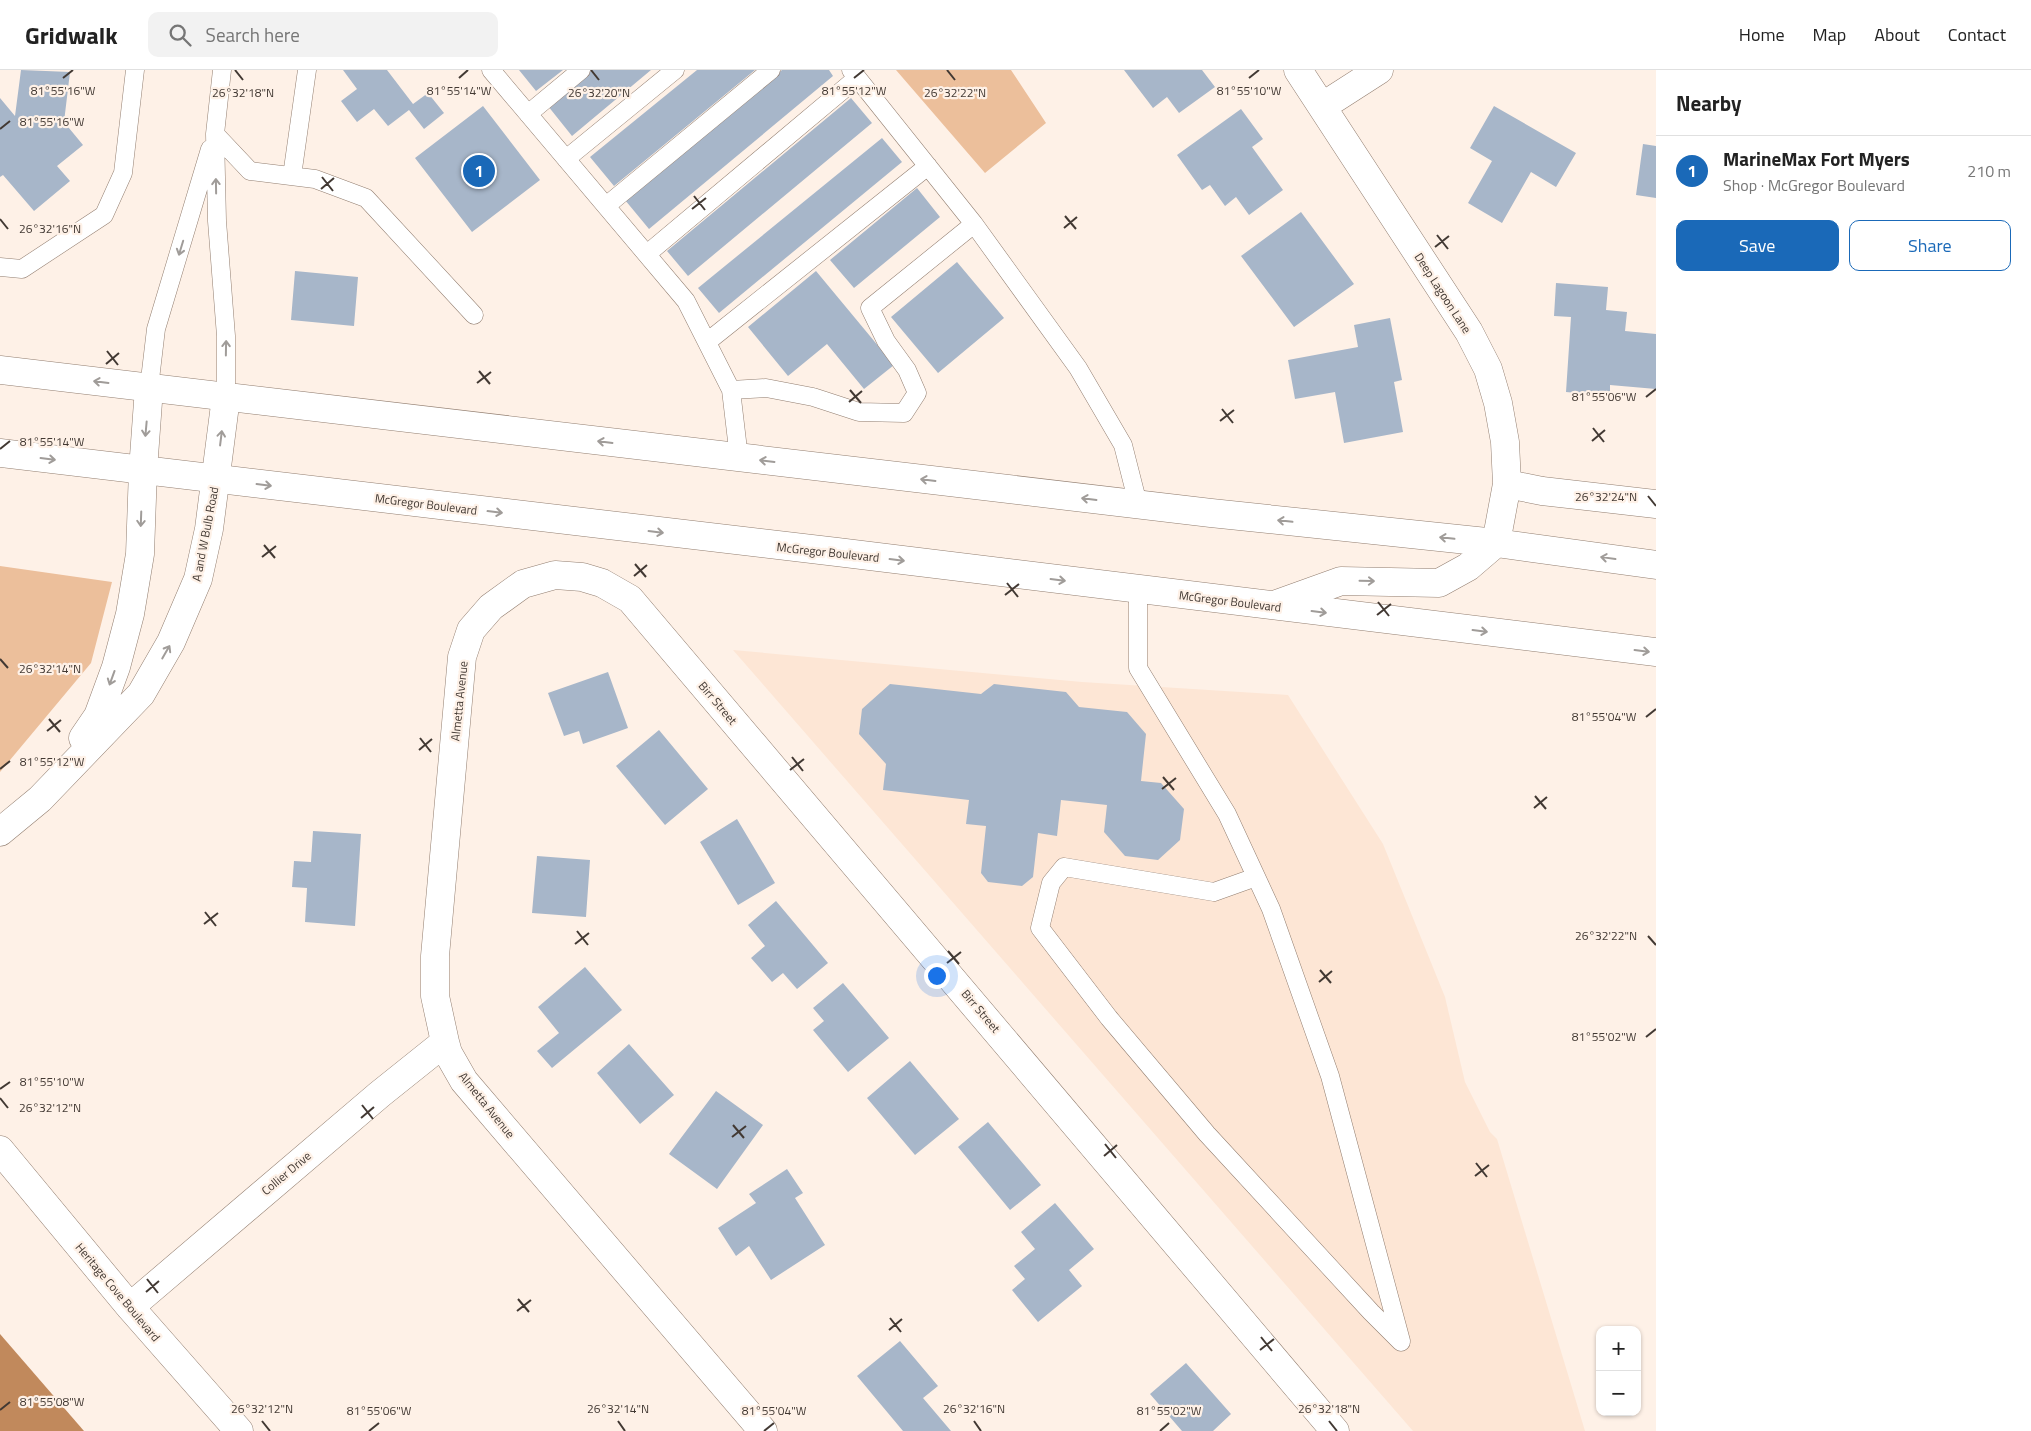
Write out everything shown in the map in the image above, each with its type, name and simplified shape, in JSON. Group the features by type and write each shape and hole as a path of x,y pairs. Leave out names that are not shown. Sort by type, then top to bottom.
{"street":[{"name":"Deep Lagoon Lane","path":"1298,70 1469,332 1488,369 1498,403 1505,442 1507,484 1496,543"},
{"path":"1323,106 1380,70"},
{"path":"0,370 739,458 1496,543 1656,565"},
{"name":"A and W Bulb Road","path":"40,798 98,716 116,667 130,614 140,554 142,470 149,388"},
{"name":"A and W Bulb Road","path":"0,832 40,798 141,694 171,642 198,579 209,529 226,397"},
{"name":"McGregor Boulevard","path":"0,453 1656,652"},
{"path":"1507,484 1542,491 1656,504"},
{"path":"1271,606 1341,581 1440,583 1468,567 1496,543"},
{"name":"Almetta Avenue","path":"568,576 555,575 523,584 491,607 472,630 462,657 435,956 436,996 448,1053 464,1081 764,1431"},
{"name":"Birr Street","path":"568,576 582,577 602,583 630,599 1335,1431"},
{"name":"Collier Drive","path":"130,1307 380,1094 446,1042"},
{"name":"Heritage Cove Boulevard","path":"0,1150 130,1307 239,1431"}],"lane":[{"path":"0,266 22,270 104,215 123,173 135,70"},
{"path":"222,70 215,134 217,221 226,336 226,397"},
{"path":"292,176 307,70"},
{"path":"491,70 686,301 731,390 739,458"},
{"path":"528,114 581,70"},
{"path":"566,159 675,70"},
{"path":"606,206 771,70"},
{"path":"647,254 854,74 974,224 1078,368 1122,445 1138,504"},
{"path":"215,134 250,171 315,179 366,198 474,315"},
{"path":"149,388 156,329 215,134"},
{"path":"707,342 928,166"},
{"path":"731,390 766,388 813,397 859,412 904,413 917,393 907,370 886,341 870,308 974,224"},
{"path":"1138,590 1138,668 1227,814 1271,909 1330,1076 1401,1342 1207,1134 1109,1018 1040,928 1050,883 1064,867 1214,892 1256,877"}],"shaded area":[{"path":"896,70 1011,70 1046,123 985,173"},
{"path":"0,566 112,582 91,663 0,772"},
{"path":"733,650 1082,682 1288,695 1383,844 1445,997 1465,1082 1490,1132 1497,1139 1585,1431 1413,1431"},
{"path":"0,1334 84,1431 0,1431"}],"building":[{"path":"21,70 70,72 64,122 83,145 57,166 70,181 34,211 3,175 0,177 0,98 15,116"},
{"path":"343,70 387,70 413,104 428,93 444,113 424,129 409,110 388,126 374,109 357,122 341,101 357,89"},
{"path":"519,70 563,70 536,91"},
{"path":"592,70 651,70 572,136 548,106"},
{"path":"697,70 755,70 614,186 590,157"},
{"path":"782,70 829,70 833,76 649,229 625,200"},
{"path":"1124,70 1202,70 1215,87 1179,113 1167,97 1153,108"},
{"path":"851,98 872,123 688,276 667,251"},
{"path":"483,106 540,180 472,232 415,158"},
{"path":"1494,106 1576,153 1556,187 1531,172 1502,223 1468,203 1492,161 1470,148"},
{"path":"1241,109 1263,139 1252,147 1283,190 1249,215 1236,197 1225,206 1210,185 1202,190 1177,155"},
{"path":"882,138 902,162 719,313 698,288"},
{"path":"1643,144 1656,146 1656,198 1636,195"},
{"path":"917,188 940,217 854,288 830,260"},
{"path":"1301,212 1354,284 1294,327 1241,256"},
{"path":"957,262 1004,318 938,373 891,317"},
{"path":"295,271 358,277 354,326 291,320"},
{"path":"816,271 894,365 864,389 827,344 788,376 748,327"},
{"path":"1556,283 1608,287 1606,310 1627,312 1625,331 1656,334 1656,389 1610,385 1610,396 1566,392 1571,317 1554,316"},
{"path":"1390,318 1402,380 1394,382 1403,432 1344,443 1335,392 1295,399 1288,360 1358,347 1354,325"},
{"path":"608,672 628,728 583,744 579,731 564,736 548,693"},
{"path":"890,684 981,694 994,684 1066,692 1079,707 1127,712 1146,734 1141,781 1161,783 1184,809 1180,840 1158,860 1125,856 1104,832 1107,805 1061,800 1057,836 1038,833 1033,877 1022,886 988,882 981,873 986,826 966,824 969,800 883,790 886,764 859,734 862,709"},
{"path":"659,730 708,789 665,825 616,766"},
{"path":"737,819 775,883 738,905 700,842"},
{"path":"313,831 361,834 355,926 305,922 307,888 292,887 294,861 311,862"},
{"path":"537,856 590,860 586,917 532,913"},
{"path":"776,901 828,963 797,989 783,973 772,982 751,958 765,946 748,925"},
{"path":"585,967 622,1010 552,1068 537,1051 559,1033 538,1007"},
{"path":"843,983 889,1038 848,1072 813,1030 824,1021 813,1008"},
{"path":"629,1044 674,1095 640,1124 597,1073"},
{"path":"910,1061 959,1119 915,1155 867,1098"},
{"path":"716,1091 763,1125 717,1189 669,1154"},
{"path":"988,1122 1041,1185 1010,1210 958,1147"},
{"path":"787,1169 803,1193 795,1198 825,1245 771,1280 749,1246 736,1256 718,1228 756,1203 749,1194"},
{"path":"1055,1203 1094,1249 1069,1270 1082,1286 1038,1322 1012,1290 1025,1279 1014,1266 1035,1249 1021,1232"},
{"path":"900,1341 938,1386 923,1398 951,1431 903,1431 857,1376"},
{"path":"1186,1363 1231,1414 1213,1431 1182,1431 1150,1394"}],"place":[{"name":"MarineMax Fort Myers","path":"479,171"}]}
